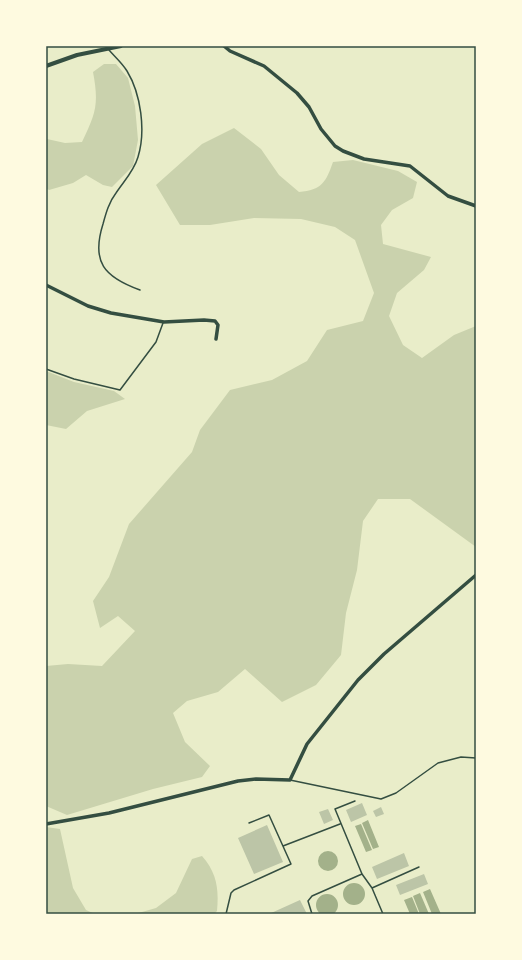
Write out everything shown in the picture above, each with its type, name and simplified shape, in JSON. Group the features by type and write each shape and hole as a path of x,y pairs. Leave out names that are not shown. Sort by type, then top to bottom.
{"street":[{"path":"46,66 77,55 121,46"},
{"path":"224,46 230,51 264,66 298,93 309,107 321,129 334,146 364,159 410,166 448,196 476,206"},
{"path":"46,285 75,301 101,311 164,322 204,320 215,321 218,325 216,339"},
{"path":"46,824 109,813 238,781 256,779 290,780 307,744 358,680 384,654 476,575"}],"lane":[{"path":"108,48 131,79 139,107 142,138 141,149 135,167 115,194 107,212 98,244 98,253 99,260 108,273 125,285 140,290"},
{"path":"46,369 74,379 120,390 156,342 164,322"},
{"path":"290,780 381,799 396,793 438,762 461,756 476,758"},
{"path":"355,801 334,809 362,874 372,888 383,914"},
{"path":"226,914 231,893 234,890 290,864 270,815 249,823"},
{"path":"283,846 340,824"},
{"path":"372,888 419,868"},
{"path":"312,914 308,901 312,896 362,874"}],"shaded area":[{"path":"104,64 116,64 128,78 135,106 138,140 133,166 112,187 103,185 86,175 73,183 49,190 46,188 46,125 47,139 65,143 82,142 95,108 96,92 93,72"},
{"path":"234,128 261,149 279,175 299,192 313,189 322,184 328,175 333,162 353,160 398,171 417,182 413,198 392,210 381,225 383,244 431,257 424,270 397,293 389,316 403,345 422,358 454,335 476,326 476,547 410,499 378,499 363,521 357,570 346,613 341,655 316,685 282,702 245,669 218,692 187,701 173,713 185,742 210,766 202,777 153,789 67,815 46,806 46,666 68,664 102,666 135,631 118,616 100,628 93,601 109,577 129,524 192,452 200,430 230,390 272,380 307,361 327,330 363,321 374,293 355,240 335,227 301,219 254,218 210,225 180,225 156,185 202,144"},
{"path":"46,371 74,382 114,391 125,399 87,411 66,429 46,425"},
{"path":"368,820 379,847 373,849 362,823"},
{"path":"361,824 372,850 366,852 355,826"},
{"path":"46,827 60,829 73,888 86,910 95,914 46,914"},
{"path":"328,851 335,854 338,861 335,868 328,871 321,868 318,861 321,854"},
{"path":"202,856 211,869 216,882 218,903 217,911 214,914 135,914 156,908 176,893 192,859"},
{"path":"354,883 362,886 365,894 362,902 354,905 346,902 343,894 346,886"},
{"path":"430,889 441,914 432,914 423,892"},
{"path":"420,893 429,914 420,914 413,896"},
{"path":"327,894 331,895 337,901 337,909 331,915 327,916 323,915 317,909 316,905 317,901 323,895"},
{"path":"412,897 419,914 410,914 404,900"}],"building":[{"path":"362,803 367,815 351,822 346,810"},
{"path":"381,807 384,814 376,817 373,811"},
{"path":"328,809 333,820 324,824 319,812"},
{"path":"267,825 283,862 254,874 238,838"},
{"path":"404,853 409,866 377,879 372,867"},
{"path":"424,874 428,884 400,895 396,885"},
{"path":"300,900 307,914 269,914"}]}
